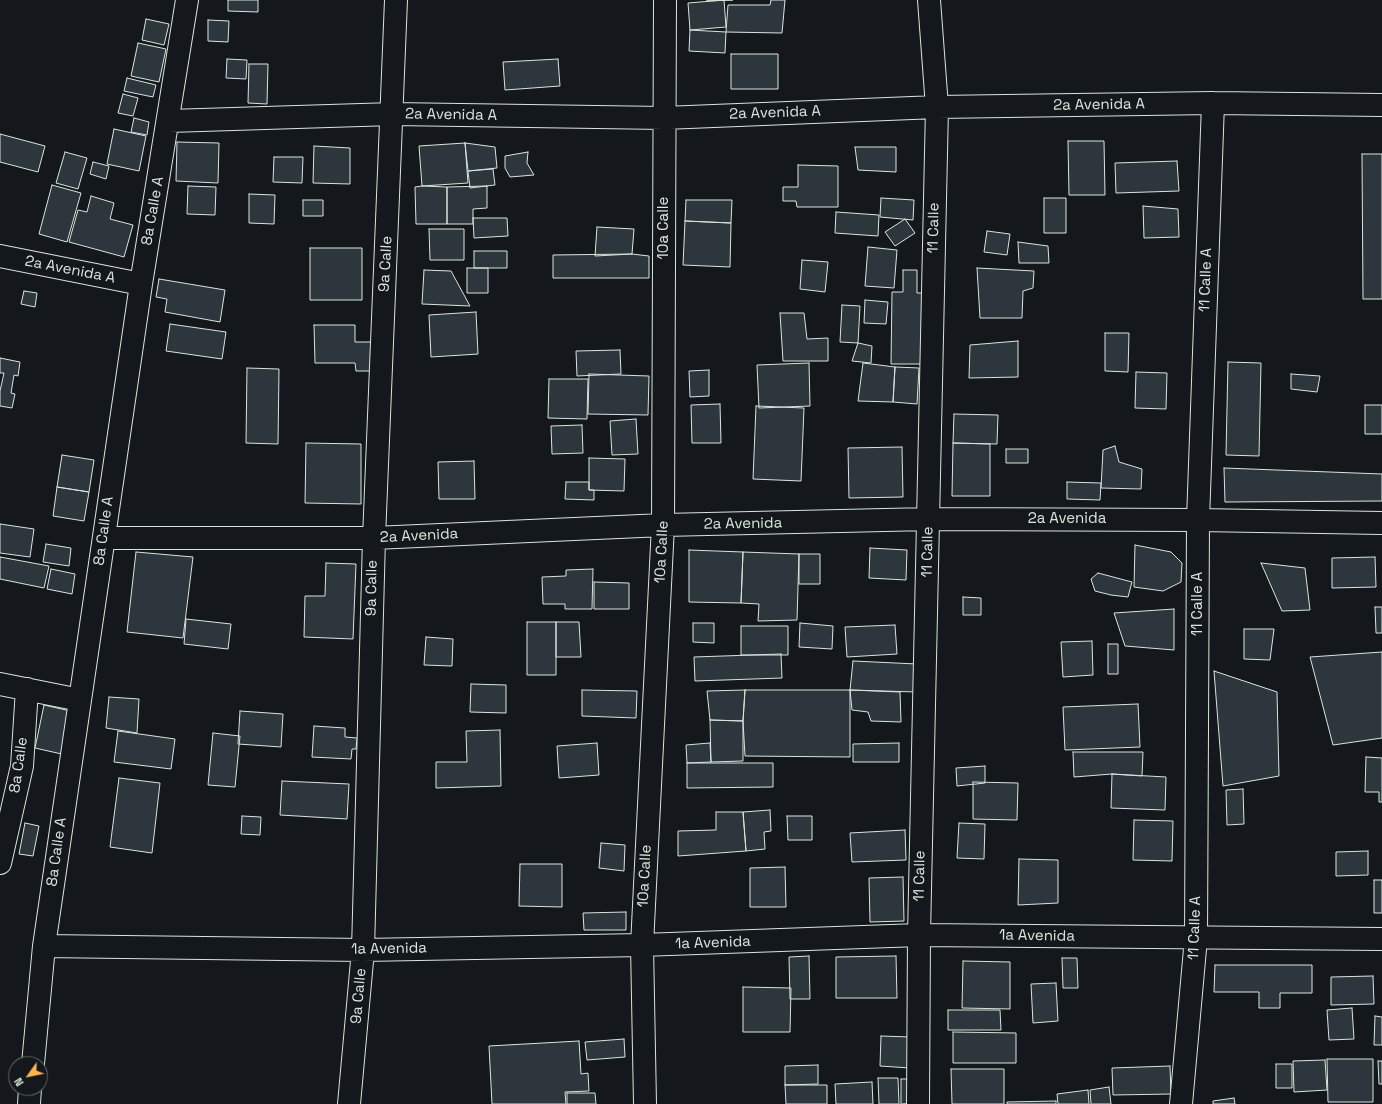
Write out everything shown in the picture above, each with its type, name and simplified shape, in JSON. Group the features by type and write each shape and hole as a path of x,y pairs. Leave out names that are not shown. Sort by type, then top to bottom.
{"street":[{"name":"8a Calle A","path":"34,1056 44,946 141,284 169,122 187,0"},
{"name":"9a Calle","path":"349,1104 363,950 374,538 393,114 396,0"},
{"name":"10a Calle","path":"646,1104 642,945 663,525 665,0"},
{"name":"11 Calle","path":"918,1104 919,935 937,107 929,0"},
{"name":"2a Avenida A","path":"169,122 393,114 664,118 937,107 1213,103 1382,105"},
{"name":"11 Calle A","path":"1181,1104 1196,938 1198,520 1213,103"},
{"name":"2a Avenida A","path":"0,256 141,284"},
{"name":"2a Avenida","path":"104,538 374,538 663,525 929,519 1198,520 1382,523"},
{"path":"0,684 80,700"},
{"name":"8a Calle","path":"0,863 22,766 27,689"},
{"name":"1a Avenida","path":"44,946 363,950 642,945 919,935 1382,939"}],"building":[{"path":"228,0 258,0 258,12 228,11"},
{"path":"707,0 733,0 707,1"},
{"path":"724,0 726,27 690,30 688,3"},
{"path":"771,0 785,0 782,33 726,32 728,5 770,5"},
{"path":"146,19 169,24 164,45 142,40"},
{"path":"208,20 229,21 228,42 208,41"},
{"path":"690,30 726,32 725,53 689,51"},
{"path":"138,43 166,49 159,82 131,76"},
{"path":"731,54 778,54 778,89 731,89"},
{"path":"227,59 247,60 246,79 226,78"},
{"path":"558,59 560,86 505,90 503,62"},
{"path":"249,64 268,64 267,104 248,103"},
{"path":"127,78 156,85 153,97 124,91"},
{"path":"123,94 138,98 133,116 118,113"},
{"path":"134,118 149,122 147,135 131,132"},
{"path":"114,129 146,136 139,171 107,164"},
{"path":"0,134 45,146 38,172 0,162"},
{"path":"1068,141 1104,141 1105,195 1069,195"},
{"path":"177,142 219,143 218,183 176,181"},
{"path":"465,143 495,147 497,168 468,171"},
{"path":"465,143 468,183 422,186 419,146"},
{"path":"314,146 350,148 350,184 313,183"},
{"path":"855,147 896,147 896,172 858,170"},
{"path":"65,152 87,158 78,189 56,183"},
{"path":"528,152 527,163 534,175 510,177 505,168 505,156"},
{"path":"1362,154 1382,154 1382,299 1363,299"},
{"path":"274,157 303,157 302,183 273,182"},
{"path":"1177,161 1179,191 1116,193 1115,163"},
{"path":"93,162 109,166 106,179 90,174"},
{"path":"798,165 838,166 838,207 797,207 796,201 783,201 783,187 798,187"},
{"path":"493,169 495,185 470,188 468,171"},
{"path":"52,185 81,193 67,242 39,234"},
{"path":"188,186 216,187 215,215 187,214"},
{"path":"487,186 487,208 473,209 473,224 447,224 447,187"},
{"path":"415,187 447,187 447,224 416,224"},
{"path":"249,194 275,195 274,224 249,223"},
{"path":"91,196 114,203 110,219 133,225 124,257 69,242 78,210 87,212"},
{"path":"881,198 914,200 913,220 880,217"},
{"path":"1044,198 1066,198 1066,233 1044,233"},
{"path":"303,200 323,200 323,216 303,216"},
{"path":"686,200 732,200 731,223 685,221"},
{"path":"1143,206 1178,209 1179,237 1144,238"},
{"path":"836,212 879,215 878,236 835,233"},
{"path":"473,218 507,218 508,236 474,238"},
{"path":"905,219 915,233 895,246 885,232"},
{"path":"685,221 731,223 730,267 683,265"},
{"path":"597,227 634,229 632,254 595,256"},
{"path":"429,229 464,229 464,260 430,260"},
{"path":"987,231 1010,234 1007,255 984,252"},
{"path":"1018,242 1048,246 1049,263 1019,263"},
{"path":"868,247 897,250 894,288 865,286"},
{"path":"310,248 362,248 362,300 310,300"},
{"path":"474,251 507,251 507,268 474,268"},
{"path":"632,254 649,256 649,278 553,278 553,255"},
{"path":"802,260 828,262 825,292 800,289"},
{"path":"467,268 488,268 488,293 467,293"},
{"path":"977,268 1034,271 1033,288 1023,291 1022,318 980,318"},
{"path":"424,270 451,271 470,306 422,304"},
{"path":"903,270 917,270 917,293 925,293 924,366 920,364 891,364 892,292 903,292"},
{"path":"159,279 225,290 220,322 165,312 167,299 156,297"},
{"path":"24,291 37,293 35,307 21,304"},
{"path":"865,300 888,302 886,324 864,323"},
{"path":"842,305 860,306 858,343 840,342"},
{"path":"476,312 478,354 431,357 429,315"},
{"path":"780,313 804,313 807,339 828,338 828,361 783,361"},
{"path":"170,324 226,332 222,359 166,351"},
{"path":"314,325 355,325 355,342 372,342 373,371 356,371 355,363 315,363"},
{"path":"1105,333 1129,333 1128,372 1105,371"},
{"path":"1018,341 1018,377 969,378 970,345"},
{"path":"858,343 872,346 871,363 852,361"},
{"path":"620,350 621,374 577,376 576,351"},
{"path":"0,358 20,362 18,376 14,375 11,393 15,394 12,408 0,406 0,391 4,373 0,373"},
{"path":"1228,362 1261,363 1259,456 1226,455"},
{"path":"809,363 810,406 759,408 757,365"},
{"path":"863,363 895,367 893,402 858,401"},
{"path":"895,367 919,368 917,404 893,402"},
{"path":"247,368 279,369 278,444 246,443"},
{"path":"709,370 709,396 690,397 689,371"},
{"path":"1136,372 1167,373 1166,409 1135,408"},
{"path":"589,374 649,376 648,415 588,414"},
{"path":"1291,374 1320,376 1317,392 1291,389"},
{"path":"549,379 588,379 587,419 548,418"},
{"path":"720,404 721,443 692,443 691,405"},
{"path":"1365,405 1382,405 1382,434 1365,434"},
{"path":"756,406 804,408 801,481 753,479"},
{"path":"954,414 998,415 997,444 953,443"},
{"path":"636,419 638,454 612,455 610,421"},
{"path":"582,425 583,453 552,454 551,426"},
{"path":"306,443 361,444 361,504 305,503"},
{"path":"953,443 990,444 990,496 952,496"},
{"path":"1115,446 1119,462 1142,469 1141,489 1101,488 1103,450"},
{"path":"902,447 903,497 849,498 848,448"},
{"path":"1006,449 1028,449 1028,463 1006,463"},
{"path":"62,455 94,460 89,492 57,487"},
{"path":"589,458 625,459 624,491 589,490"},
{"path":"474,461 475,499 439,499 438,462"},
{"path":"1224,468 1382,474 1382,501 1225,502"},
{"path":"566,482 589,482 589,490 594,490 594,500 565,499"},
{"path":"1067,482 1101,483 1100,500 1067,499"},
{"path":"57,487 89,492 84,521 53,516"},
{"path":"0,524 34,529 30,557 0,553"},
{"path":"46,544 71,548 69,566 43,562"},
{"path":"1135,545 1171,552 1182,563 1181,582 1163,591 1134,587"},
{"path":"870,548 907,550 906,580 869,578"},
{"path":"689,550 743,552 741,603 689,602"},
{"path":"136,552 193,557 183,638 127,632"},
{"path":"743,552 799,554 797,620 758,621 759,604 741,603"},
{"path":"799,554 820,554 820,584 799,584"},
{"path":"0,557 49,566 44,588 0,579"},
{"path":"1375,557 1376,587 1332,588 1332,558"},
{"path":"326,563 356,564 353,639 304,637 305,596 325,596"},
{"path":"1261,563 1305,568 1310,610 1282,611"},
{"path":"51,569 75,574 72,594 47,589"},
{"path":"593,569 592,609 565,609 565,604 543,604 542,577 566,576 566,570"},
{"path":"1098,573 1132,582 1128,597 1095,591 1091,579"},
{"path":"594,582 629,583 629,609 594,609"},
{"path":"963,597 981,598 981,615 963,615"},
{"path":"1375,607 1382,607 1382,633 1376,633"},
{"path":"1174,609 1174,650 1125,646 1114,613"},
{"path":"186,619 231,624 228,649 184,644"},
{"path":"527,622 556,622 556,675 527,675"},
{"path":"556,622 579,622 581,657 556,657"},
{"path":"693,623 714,623 714,643 693,642"},
{"path":"800,623 833,626 832,649 799,647"},
{"path":"895,625 897,654 847,657 845,627"},
{"path":"741,626 788,626 788,655 741,655"},
{"path":"1244,629 1274,629 1270,660 1244,659"},
{"path":"426,637 453,639 452,666 424,665"},
{"path":"1092,641 1093,675 1063,677 1061,642"},
{"path":"1108,644 1118,644 1118,674 1108,674"},
{"path":"1382,652 1382,738 1333,745 1310,657"},
{"path":"781,654 782,678 695,681 694,657"},
{"path":"853,661 917,664 916,692 850,690"},
{"path":"1214,671 1277,692 1279,776 1223,786"},
{"path":"471,684 506,685 506,713 470,712"},
{"path":"582,690 637,691 636,718 582,716"},
{"path":"745,690 850,690 850,757 745,756 743,721"},
{"path":"745,690 743,721 710,720 707,691"},
{"path":"850,690 900,692 901,722 871,721 868,712 852,710"},
{"path":"109,697 139,699 137,733 106,728"},
{"path":"1138,704 1140,747 1065,750 1063,707"},
{"path":"44,705 75,712 66,755 35,748"},
{"path":"240,711 283,714 281,747 238,744"},
{"path":"710,720 743,721 743,761 711,762"},
{"path":"314,726 345,728 345,737 357,738 356,749 352,749 351,759 312,757"},
{"path":"500,730 501,786 436,788 436,762 467,762 466,731"},
{"path":"118,731 175,739 171,769 114,762"},
{"path":"213,733 240,736 235,787 208,785"},
{"path":"597,743 599,775 559,778 557,746"},
{"path":"710,743 711,762 687,763 686,745"},
{"path":"899,743 899,762 853,762 853,744"},
{"path":"1073,752 1143,752 1142,776 1112,774 1074,777"},
{"path":"1366,757 1382,758 1382,802 1379,802 1379,792 1365,792"},
{"path":"687,763 773,763 773,787 687,788"},
{"path":"985,766 985,783 957,786 956,768"},
{"path":"1112,774 1166,777 1165,810 1111,808"},
{"path":"119,778 160,783 152,853 110,847"},
{"path":"282,781 349,784 347,819 280,815"},
{"path":"973,782 1018,783 1017,820 973,819"},
{"path":"1243,789 1244,824 1227,825 1226,790"},
{"path":"770,810 771,831 764,832 765,849 746,851 743,812"},
{"path":"716,812 743,812 746,851 678,856 678,831 716,830"},
{"path":"242,816 261,817 260,835 241,834"},
{"path":"787,816 812,816 812,840 788,840"},
{"path":"1134,820 1173,821 1172,861 1133,860"},
{"path":"25,823 39,826 33,856 19,854"},
{"path":"959,823 985,824 984,859 957,858"},
{"path":"905,830 906,860 852,862 850,833"},
{"path":"601,843 625,845 624,871 599,868"},
{"path":"1368,851 1368,875 1336,876 1336,852"},
{"path":"1019,859 1058,860 1058,903 1018,905"},
{"path":"520,864 562,864 562,907 519,906"},
{"path":"785,867 786,907 750,907 750,868"},
{"path":"903,877 904,921 870,922 869,878"},
{"path":"1374,880 1382,880 1382,913 1374,913"},
{"path":"626,912 626,930 584,930 583,913"},
{"path":"809,956 810,999 790,999 789,957"},
{"path":"896,956 897,998 836,998 836,957"},
{"path":"1062,958 1077,958 1078,988 1063,988"},
{"path":"963,961 1010,962 1010,1009 962,1008"},
{"path":"1215,965 1312,965 1312,993 1280,993 1280,1008 1259,1008 1259,992 1214,992"},
{"path":"1373,976 1374,1004 1331,1005 1331,977"},
{"path":"1056,983 1058,1021 1033,1023 1031,984"},
{"path":"743,987 791,988 790,1032 743,1032"},
{"path":"1352,1008 1354,1039 1329,1040 1327,1010"},
{"path":"948,1010 1000,1010 1001,1030 948,1030"},
{"path":"1375,1016 1382,1017 1382,1045 1374,1045"},
{"path":"953,1032 1016,1033 1016,1063 953,1063"},
{"path":"881,1036 911,1037 910,1068 880,1066"},
{"path":"624,1039 625,1057 587,1060 585,1042"},
{"path":"579,1041 581,1074 588,1073 589,1091 565,1092 566,1104 492,1104 489,1046"},
{"path":"1327,1059 1373,1059 1373,1102 1328,1102"},
{"path":"1325,1060 1327,1090 1294,1092 1293,1061"},
{"path":"1378,1061 1382,1061 1382,1084 1379,1084"},
{"path":"1276,1064 1292,1064 1292,1088 1276,1088"},
{"path":"818,1065 818,1084 785,1085 785,1066"},
{"path":"1170,1066 1171,1094 1113,1095 1112,1068"},
{"path":"951,1069 1004,1069 1004,1104 952,1104"},
{"path":"878,1078 898,1078 899,1104 879,1104"},
{"path":"901,1079 915,1079 916,1103 901,1104"},
{"path":"872,1082 873,1104 836,1104 835,1084"},
{"path":"785,1085 827,1085 827,1104 786,1104"},
{"path":"1109,1087 1111,1104 1091,1104 1090,1090"},
{"path":"1088,1090 1089,1104 1058,1104 1057,1094"},
{"path":"567,1093 595,1093 596,1104 567,1104"},
{"path":"1234,1098 1235,1104 1213,1104 1213,1101"},
{"path":"1056,1101 1056,1104 1007,1104 1007,1102"}]}
